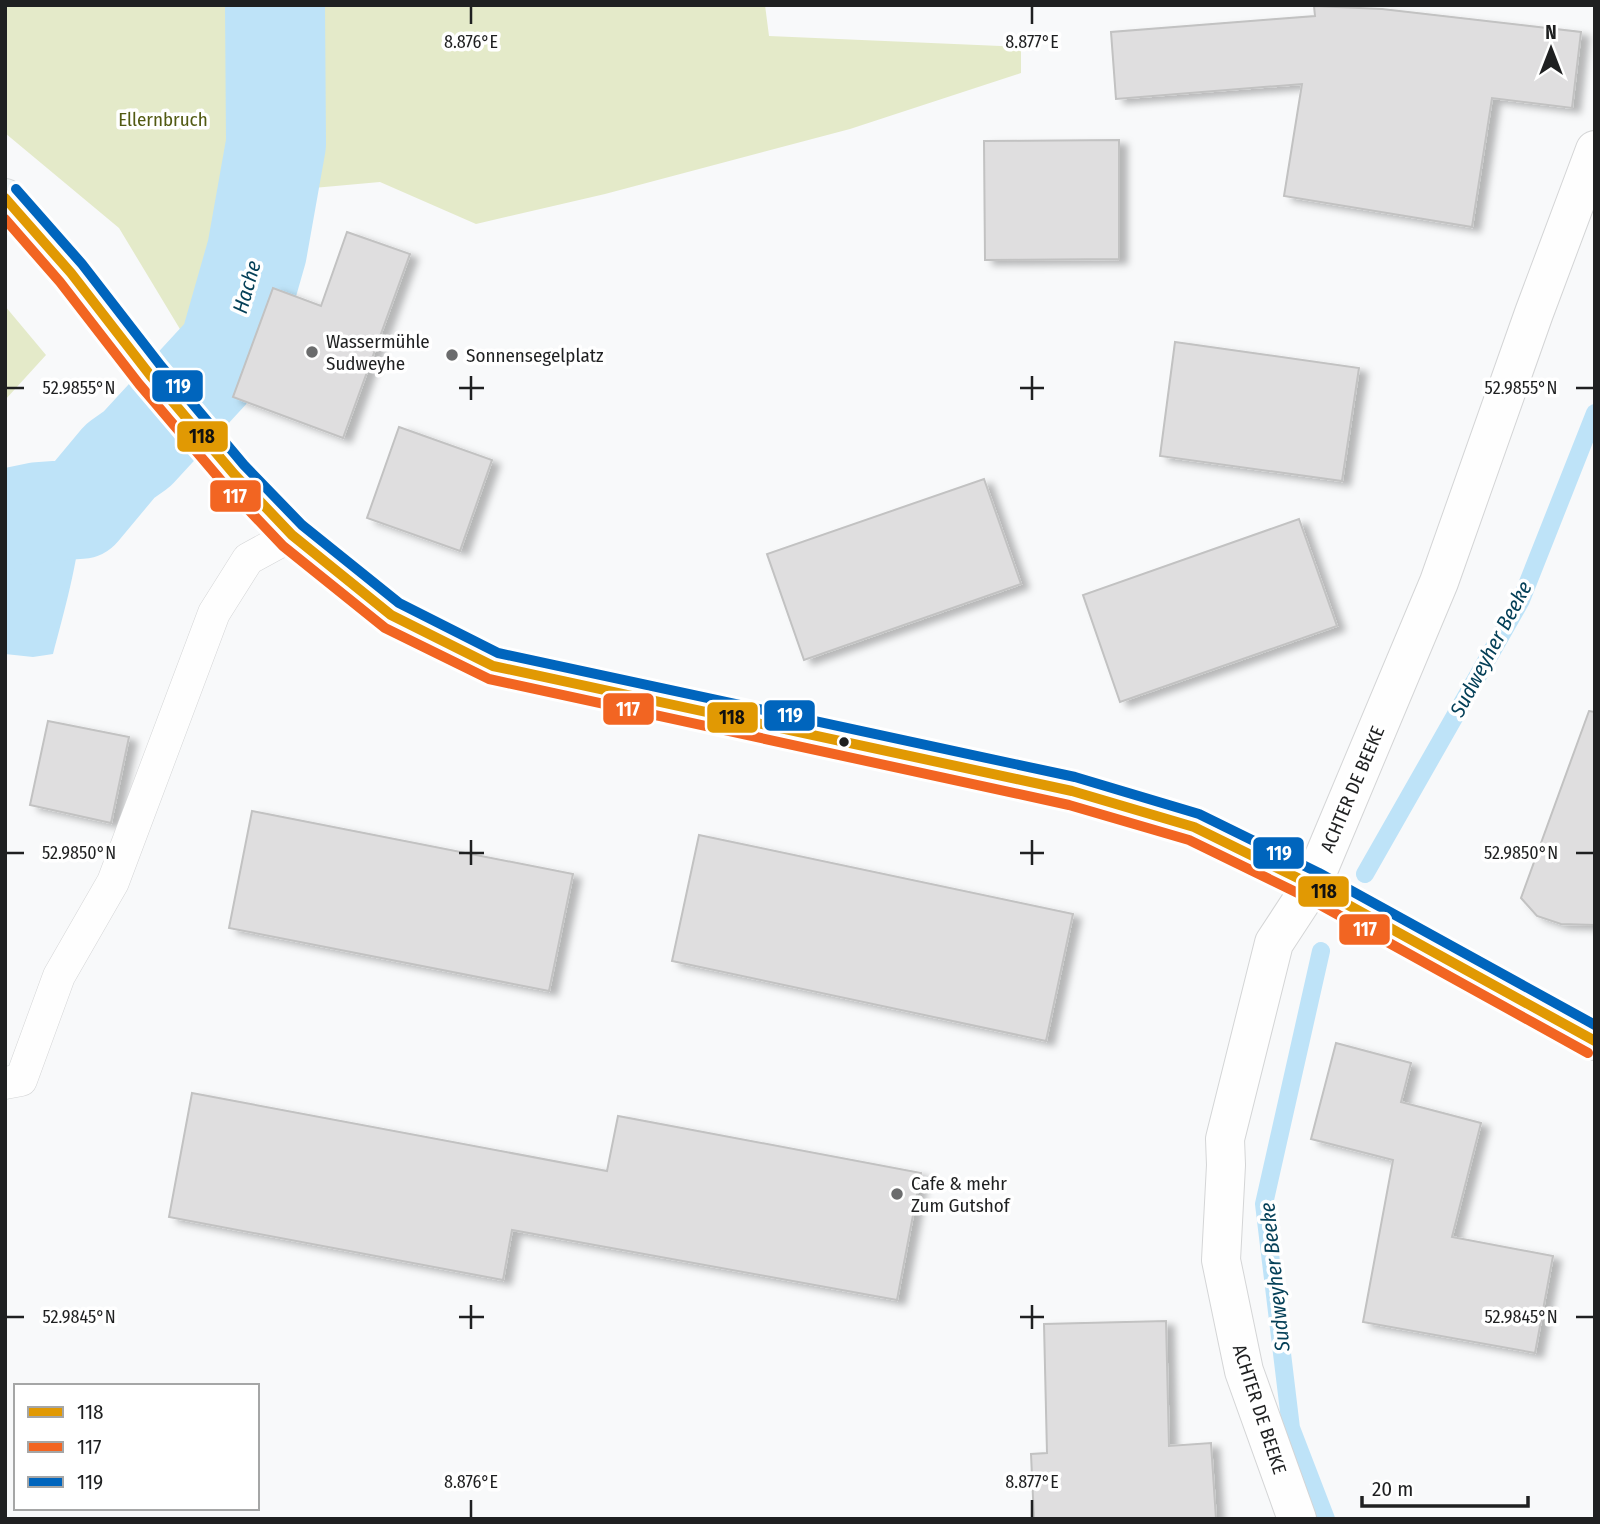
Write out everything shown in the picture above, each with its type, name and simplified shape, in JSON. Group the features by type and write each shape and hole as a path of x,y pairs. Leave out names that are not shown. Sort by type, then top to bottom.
{"main road":[{"path":"5,198 71,273 191,426 292,535 391,615 493,666 1072,791 1194,827 1312,885 1595,1041"}],"street":[{"name":"ACHTER DE BEEKE","path":"1297,1519 1244,1371 1221,1260 1225,1139 1274,943 1312,885 1439,582 1595,150"}],"lane":[{"path":"5,1083 21,1080 59,976 113,882 214,613 248,559 292,535"}],"green space":[{"name":"Ellernbruch","path":"5,5 765,5 769,36 1021,47 1021,73 850,129 605,194 476,224 380,182 291,190 238,203 228,263 213,319 192,349 119,228 5,133"},
{"path":"5,306 46,355 5,400"}],"water":[{"path":"16,475 73,483 80,509 75,562 53,654 33,657 5,654 5,477"}],"building":[{"path":"1314,6 1382,9 1581,32 1572,108 1492,98 1472,227 1284,196 1302,84 1116,99 1111,32 1315,16"},
{"path":"1119,140 1119,259 985,260 984,141"},
{"name":"Wassermühle Sudweyhe","path":"347,232 410,254 343,438 233,397 273,288 321,306"},
{"path":"1175,342 1359,368 1342,481 1160,456"},
{"path":"399,427 492,460 460,551 367,518"},
{"path":"984,479 1021,584 804,660 767,554"},
{"path":"1299,519 1337,626 1120,702 1083,595"},
{"path":"1589,711 1595,712 1595,925 1561,924 1537,916 1521,898"},
{"path":"48,721 129,737 111,823 30,805"},
{"path":"252,811 573,874 549,991 229,928"},
{"path":"699,835 1073,914 1046,1041 672,961"},
{"path":"1336,1043 1411,1063 1401,1102 1481,1123 1452,1237 1553,1256 1535,1353 1363,1322 1393,1160 1311,1139"},
{"path":"192,1093 607,1171 618,1116 921,1173 897,1300 512,1230 503,1280 169,1217"},
{"path":"1166,1321 1169,1446 1211,1443 1216,1519 1034,1519 1031,1454 1047,1453 1044,1324"}],"waterway":[{"name":"Hache","path":"5,519 39,512 80,509 120,461 137,449 229,349 257,251 276,144 275,5"},
{"name":"Sudweyher Beeke","path":"1365,874 1521,600 1595,413"},
{"name":"Sudweyher Beeke","path":"1321,951 1264,1204 1291,1428 1326,1519"}],"transit line":[{"name":"119","path":"16,189 82,264 161,366 244,465 302,525 399,603 498,653 1075,777 1199,814 1319,873 1595,1025"},
{"name":"118","path":"5,198 71,273 150,375 234,474 292,535 391,615 493,666 1072,791 1194,827 1312,885 1595,1041"},
{"name":"117","path":"5,219 60,282 139,384 224,484 283,546 385,628 489,679 1069,805 1189,840 1306,897 1588,1053"}],"place":[{"name":"Wassermühle Sudweyhe","path":"312,352"},
{"name":"Sonnensegelplatz","path":"452,355"},
{"name":"Cafe & mehr Zum Gutshof","path":"897,1194"}]}
